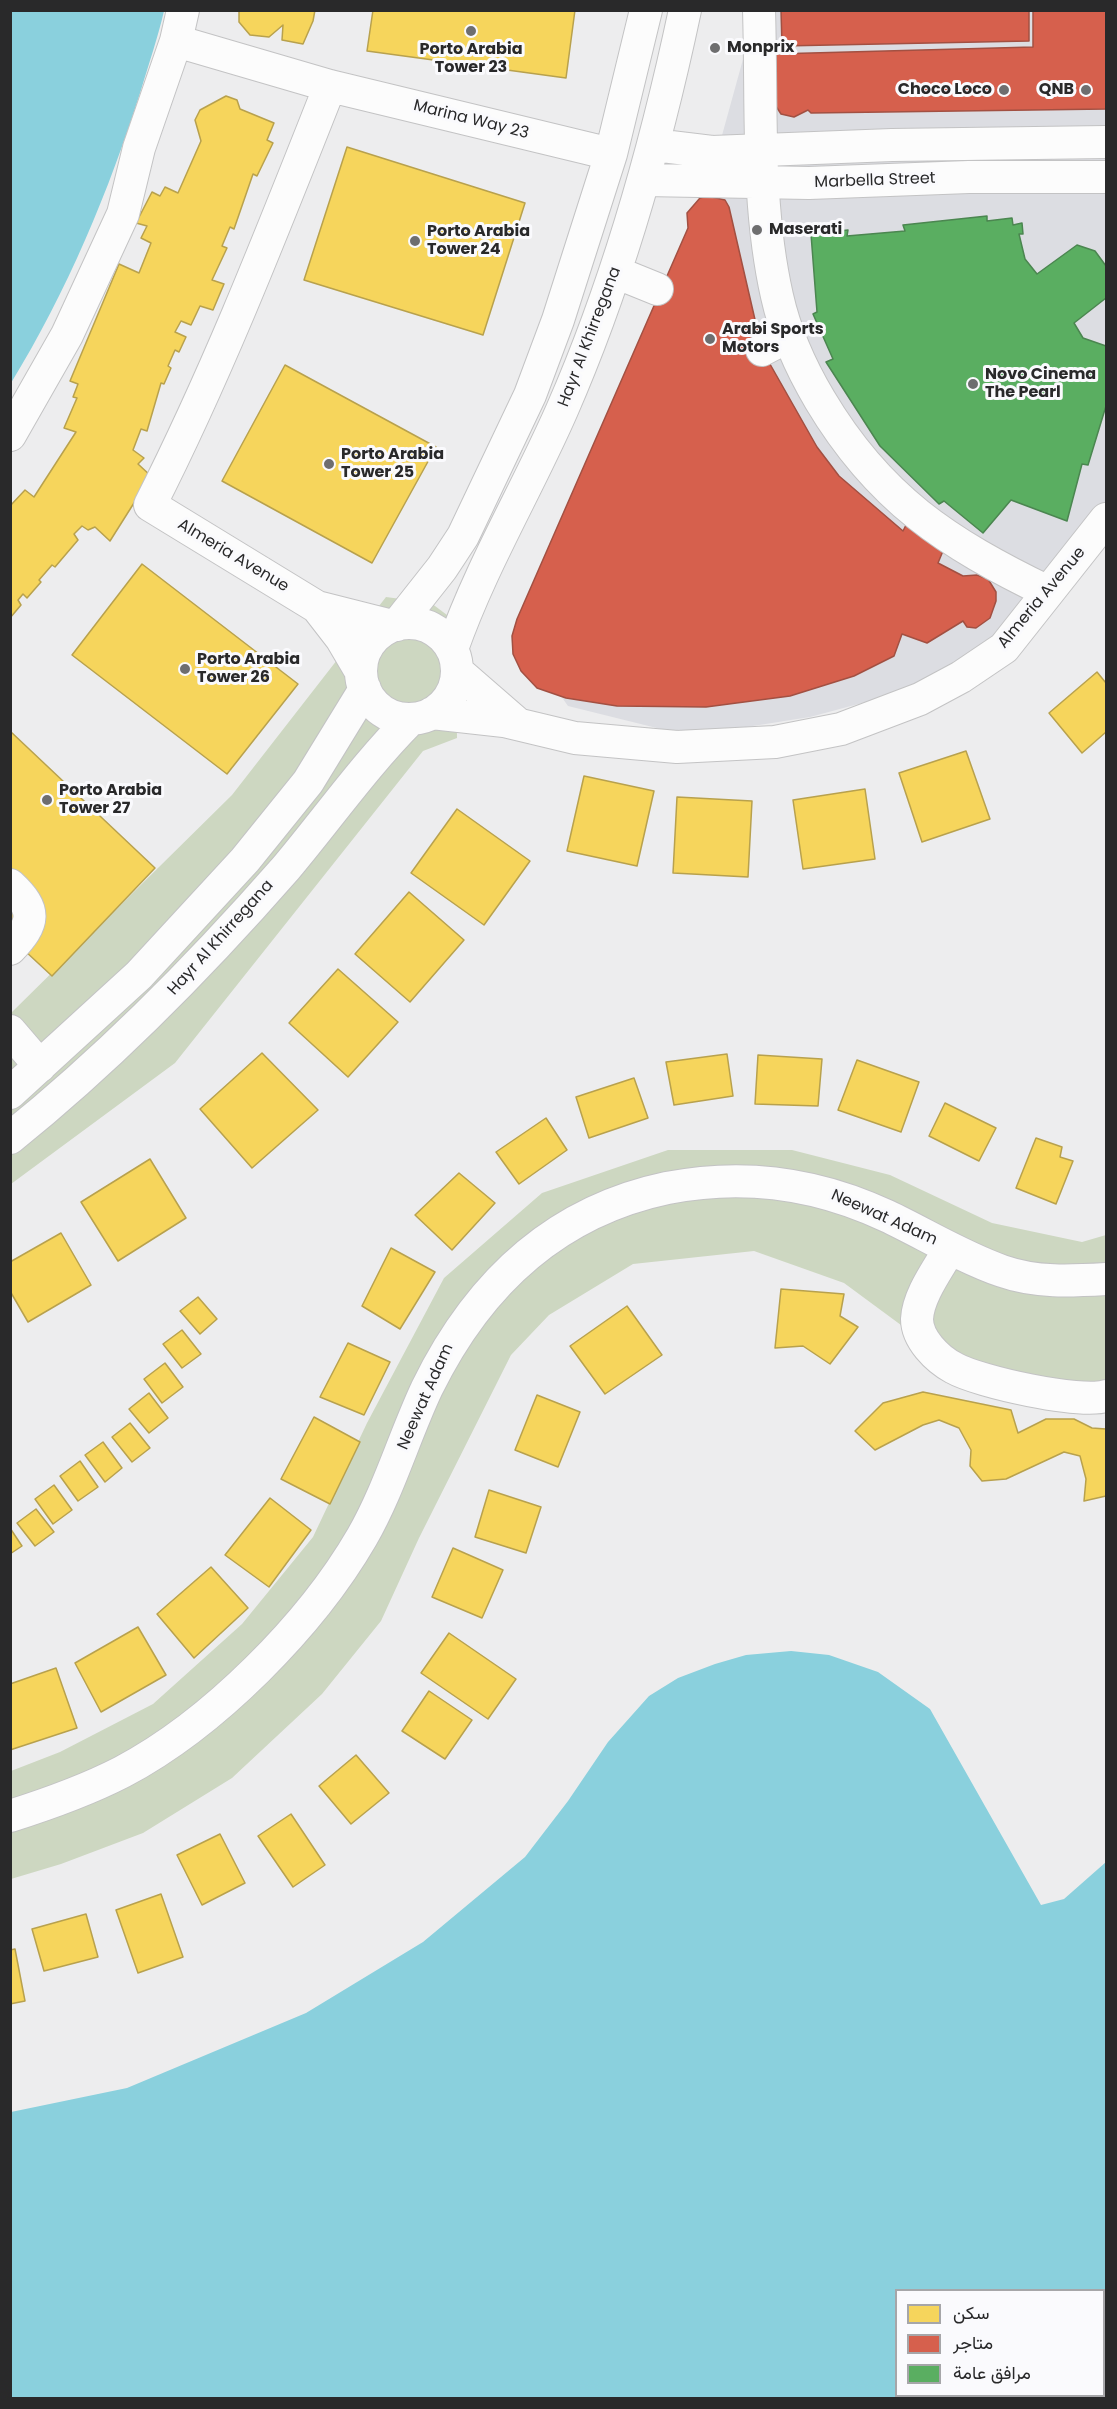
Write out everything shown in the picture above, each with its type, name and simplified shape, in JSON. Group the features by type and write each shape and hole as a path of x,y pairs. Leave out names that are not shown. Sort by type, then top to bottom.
{"street":[{"path":"10,435 67,335 123,214 139,148 176,41 183,10"},
{"path":"394,625 415,623 433,629 455,660 450,695 422,716 395,716 380,709 363,681 367,648 378,635 394,625 442,568 463,536 530,395 558,320 611,154 646,10"},
{"name":"Hayr Al Khirregana","path":"455,660 476,586 563,408 615,272 654,145 686,10"},
{"path":"759,10 763,183 766,231 777,297 776,343 810,382 835,425 868,469 895,497 921,519 989,564 1048,592"},
{"name":"Marina Way 23","path":"176,41 330,86 611,154"},
{"name":"Almeria Avenue","path":"330,86 257,270 188,430 150,505 317,607 394,625"},
{"path":"1064,175 1066,142"},
{"path":"654,145 712,152 1107,142"},
{"name":"Marbella Street","path":"644,180 763,183 1064,175 1107,177"},
{"path":"615,272 657,289"},
{"name":"Almeria Avenue","path":"422,716 489,718 575,738 677,747 775,742 841,729 920,699 961,677 1004,648 1107,519"},
{"name":"Almeria Avenue","path":"317,607 341,638 363,681"},
{"name":"Almeria Avenue","path":"455,660 519,725"},
{"name":"Hayr Al Khirregana","path":"10,1093 139,975 245,860 308,782 363,681"},
{"name":"Hayr Al Khirregana","path":"10,1138 67,1090 162,1003 286,867 381,748 422,716"},
{"path":"10,885 28,905 31,917 26,932 10,949"},
{"path":"10,1031 40,1066"},
{"name":"Neewat Adam","path":"10,1816 43,1806 123,1771 160,1747 228,1696 289,1636 363,1536 426,1391 456,1333 495,1283 548,1238 619,1201 668,1188 727,1180 780,1182 829,1193 884,1215 1004,1272 1055,1281 1107,1279"},
{"path":"950,1248 921,1302 917,1319 924,1344 954,1368 1018,1387 1076,1398 1107,1396"}],"shaded area":[{"path":"749,11 1106,11 1106,534 979,658 903,692 810,717 689,736 568,706 521,640 700,215 745,52"}],"green space":[{"path":"386,597 431,603 455,621 457,738 423,751 175,1063 11,1184 11,1013 232,795"},
{"path":"668,1150 792,1150 890,1175 992,1223 1082,1242 1106,1235 1106,1383 980,1376 905,1328 844,1283 754,1251 633,1264 549,1315 511,1355 419,1538 381,1621 322,1694 232,1778 143,1833 61,1864 11,1879 11,1771 60,1752 153,1704 242,1624 313,1537 367,1423 444,1278 542,1193"}],"water":[{"path":"11,10 164,11 129,128 101,203 50,313 11,383"},
{"path":"791,1651 829,1655 878,1672 930,1709 1041,1905 1064,1899 1106,1862 1106,2398 11,2398 11,2112 127,2088 306,2013 423,1942 525,1857 568,1801 608,1742 649,1696 678,1678 746,1655"}],"building: سكن":[{"path":"239,10 315,10 303,44 282,40 283,25 269,37 250,35 239,22"},
{"name":"Porto Arabia Tower 23","path":"373,10 575,10 566,78 367,51"},
{"path":"226,96 237,100 240,109 274,123 267,140 273,143 257,176 253,174 234,229 230,227 222,246 227,248 212,280 224,284 213,310 200,306 191,325 181,321 175,332 186,337 179,352 175,350 168,366 171,368 164,384 161,383 147,431 141,429 133,450 144,458 138,464 151,476 110,541 95,527 88,530 82,526 74,534 78,540 55,567 52,565 27,598 23,594 18,600 21,605 10,618 10,506 25,490 34,497 76,432 64,428 77,398 73,397 78,384 70,381 119,264 139,273 151,243 141,238 147,226 136,223 152,192 160,196 165,187 178,193 201,141 195,120 200,110"},
{"name":"Porto Arabia Tower 24","path":"347,147 525,203 483,335 304,280"},
{"name":"Porto Arabia Tower 25","path":"285,365 436,447 372,563 222,481"},
{"name":"Porto Arabia Tower 26","path":"142,564 298,684 227,774 72,655"},
{"path":"1097,672 1106,683 1106,732 1082,753 1049,713"},
{"name":"Porto Arabia Tower 27","path":"10,731 155,868 52,976 10,937"},
{"path":"966,751 990,819 922,842 899,773"},
{"path":"584,776 654,791 637,866 567,851"},
{"path":"865,789 875,859 803,869 793,800"},
{"path":"677,797 752,801 748,877 673,873"},
{"path":"457,809 530,861 484,925 411,873"},
{"path":"409,892 464,940 410,1002 355,954"},
{"path":"338,969 398,1022 348,1077 289,1023"},
{"path":"262,1053 318,1110 252,1168 200,1109"},
{"path":"727,1054 733,1096 674,1105 666,1062"},
{"path":"758,1055 822,1059 818,1106 755,1104"},
{"path":"857,1060 919,1082 901,1132 838,1110"},
{"path":"634,1078 648,1118 589,1138 576,1097"},
{"path":"945,1103 996,1128 979,1161 929,1136"},
{"path":"546,1118 567,1150 519,1184 496,1152"},
{"path":"1036,1138 1062,1147 1060,1157 1073,1161 1056,1204 1016,1188"},
{"path":"150,1159 186,1218 118,1261 81,1202"},
{"path":"459,1173 495,1203 452,1250 415,1215"},
{"path":"61,1233 91,1285 28,1322 10,1291 10,1262"},
{"path":"391,1248 435,1272 400,1329 362,1306"},
{"path":"781,1289 844,1294 840,1316 858,1327 830,1364 803,1346 775,1348"},
{"path":"198,1297 217,1319 200,1334 180,1311"},
{"path":"627,1306 662,1355 605,1394 570,1346"},
{"path":"182,1330 201,1354 182,1368 163,1344"},
{"path":"348,1343 390,1362 364,1415 320,1397"},
{"path":"165,1363 183,1387 162,1403 144,1379"},
{"path":"923,1392 1011,1410 1018,1433 1046,1419 1074,1419 1092,1428 1106,1429 1106,1496 1084,1501 1086,1479 1080,1456 1064,1452 1006,1479 982,1481 970,1466 971,1450 959,1428 939,1420 923,1425 875,1450 855,1431 883,1403"},
{"path":"149,1393 168,1418 149,1433 129,1409"},
{"path":"537,1395 580,1412 558,1467 515,1450"},
{"path":"314,1417 360,1442 330,1504 281,1479"},
{"path":"130,1423 150,1448 132,1462 112,1437"},
{"path":"103,1442 122,1468 105,1482 85,1455"},
{"path":"80,1461 98,1487 78,1501 60,1476"},
{"path":"54,1485 72,1510 53,1524 35,1499"},
{"path":"489,1490 541,1507 526,1553 475,1537"},
{"path":"270,1498 311,1530 269,1587 225,1555"},
{"path":"36,1509 54,1532 35,1546 17,1523"},
{"path":"10,1528 22,1546 10,1554"},
{"path":"453,1548 503,1570 482,1618 432,1597"},
{"path":"211,1567 248,1608 194,1658 157,1614"},
{"path":"138,1627 166,1675 101,1712 75,1663"},
{"path":"449,1633 516,1679 488,1719 421,1673"},
{"path":"56,1668 77,1728 10,1750 10,1684"},
{"path":"429,1691 472,1720 445,1759 402,1731"},
{"path":"356,1755 389,1793 351,1824 319,1786"},
{"path":"291,1814 325,1865 293,1887 258,1836"},
{"path":"220,1834 245,1883 202,1905 177,1855"},
{"path":"161,1894 183,1957 138,1973 116,1910"},
{"path":"86,1914 98,1957 44,1971 32,1929"},
{"path":"15,1949 25,2001 10,2004 10,1950"}],"building: متاجر":[{"path":"781,10 1029,10 1029,41 782,46"},
{"path":"1033,10 1106,10 1106,109 811,113 808,110 794,117 781,114 772,100 774,54 1033,47"},
{"path":"707,196 725,200 729,207 762,350 817,447 839,476 903,531 908,521 945,546 938,563 963,576 977,575 988,579 996,592 996,601 990,618 976,628 967,627 963,621 927,643 902,634 894,656 854,676 790,696 706,707 617,706 566,698 537,688 521,671 513,654 512,636 517,619 688,228 687,213 700,198"}],"building: مرافق عامة":[{"name":"Novo Cinema The Pearl","path":"987,216 987,221 1012,218 1013,225 1022,223 1023,234 1019,234 1025,259 1037,274 1077,245 1095,251 1106,266 1106,298 1074,323 1083,338 1106,346 1106,406 1088,465 1082,464 1067,521 1011,500 983,533 944,501 939,504 880,446 826,362 833,359 813,314 817,312 811,234 848,230 847,236 905,231 903,225"}],"place":[{"name":"Porto Arabia Tower 23","path":"471,31"},
{"name":"Monprix","path":"715,48"},
{"name":"Choco Loco","path":"1004,90"},
{"name":"QNB","path":"1086,90"},
{"name":"Maserati","path":"757,230"},
{"name":"Porto Arabia Tower 24","path":"415,241"},
{"name":"Arabi Sports Motors","path":"710,339"},
{"name":"Novo Cinema The Pearl","path":"973,384"},
{"name":"Porto Arabia Tower 25","path":"329,464"},
{"name":"Porto Arabia Tower 26","path":"185,669"},
{"name":"Porto Arabia Tower 27","path":"47,800"}]}
